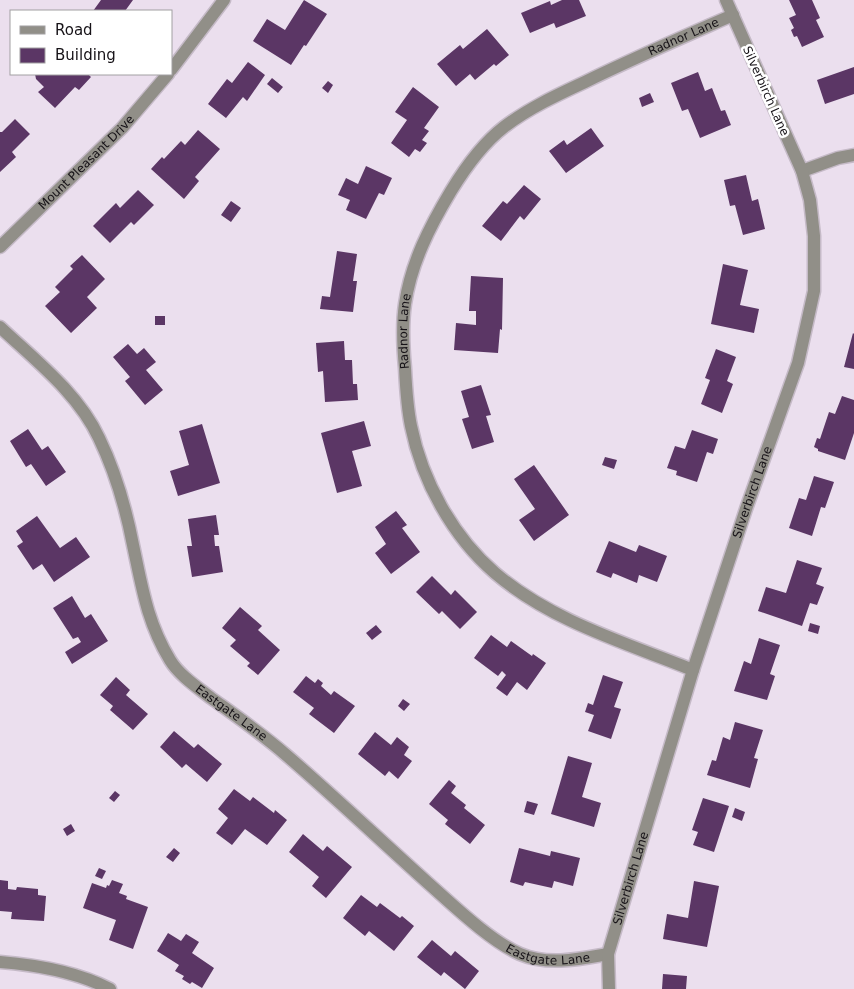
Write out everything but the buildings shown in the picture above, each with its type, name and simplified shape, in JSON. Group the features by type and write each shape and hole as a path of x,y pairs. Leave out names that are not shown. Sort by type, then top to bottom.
{"street":[{"path":"172,69 224,0"},
{"name":"Silverbirch Lane","path":"609,989 608,954 693,670 743,519 798,363 814,291 814,236 810,200 802,171 726,0"},
{"name":"Radnor Lane","path":"693,670 591,630 532,599 494,573 466,544 441,505 421,460 412,429 407,401 404,352 405,304 414,266 432,222 476,154 502,128 540,103 608,70 733,15"},
{"name":"Mount Pleasant Drive","path":"0,247 122,128 167,75"},
{"path":"802,171 838,158 854,155"},
{"name":"Eastgate Lane","path":"0,327 60,384 84,412 99,437 114,476 133,542 142,592 154,630 172,662 193,684 283,753 455,907 499,942 521,955 546,960 574,960 608,954"},
{"path":"0,962 49,969 76,976 110,989"}]}
